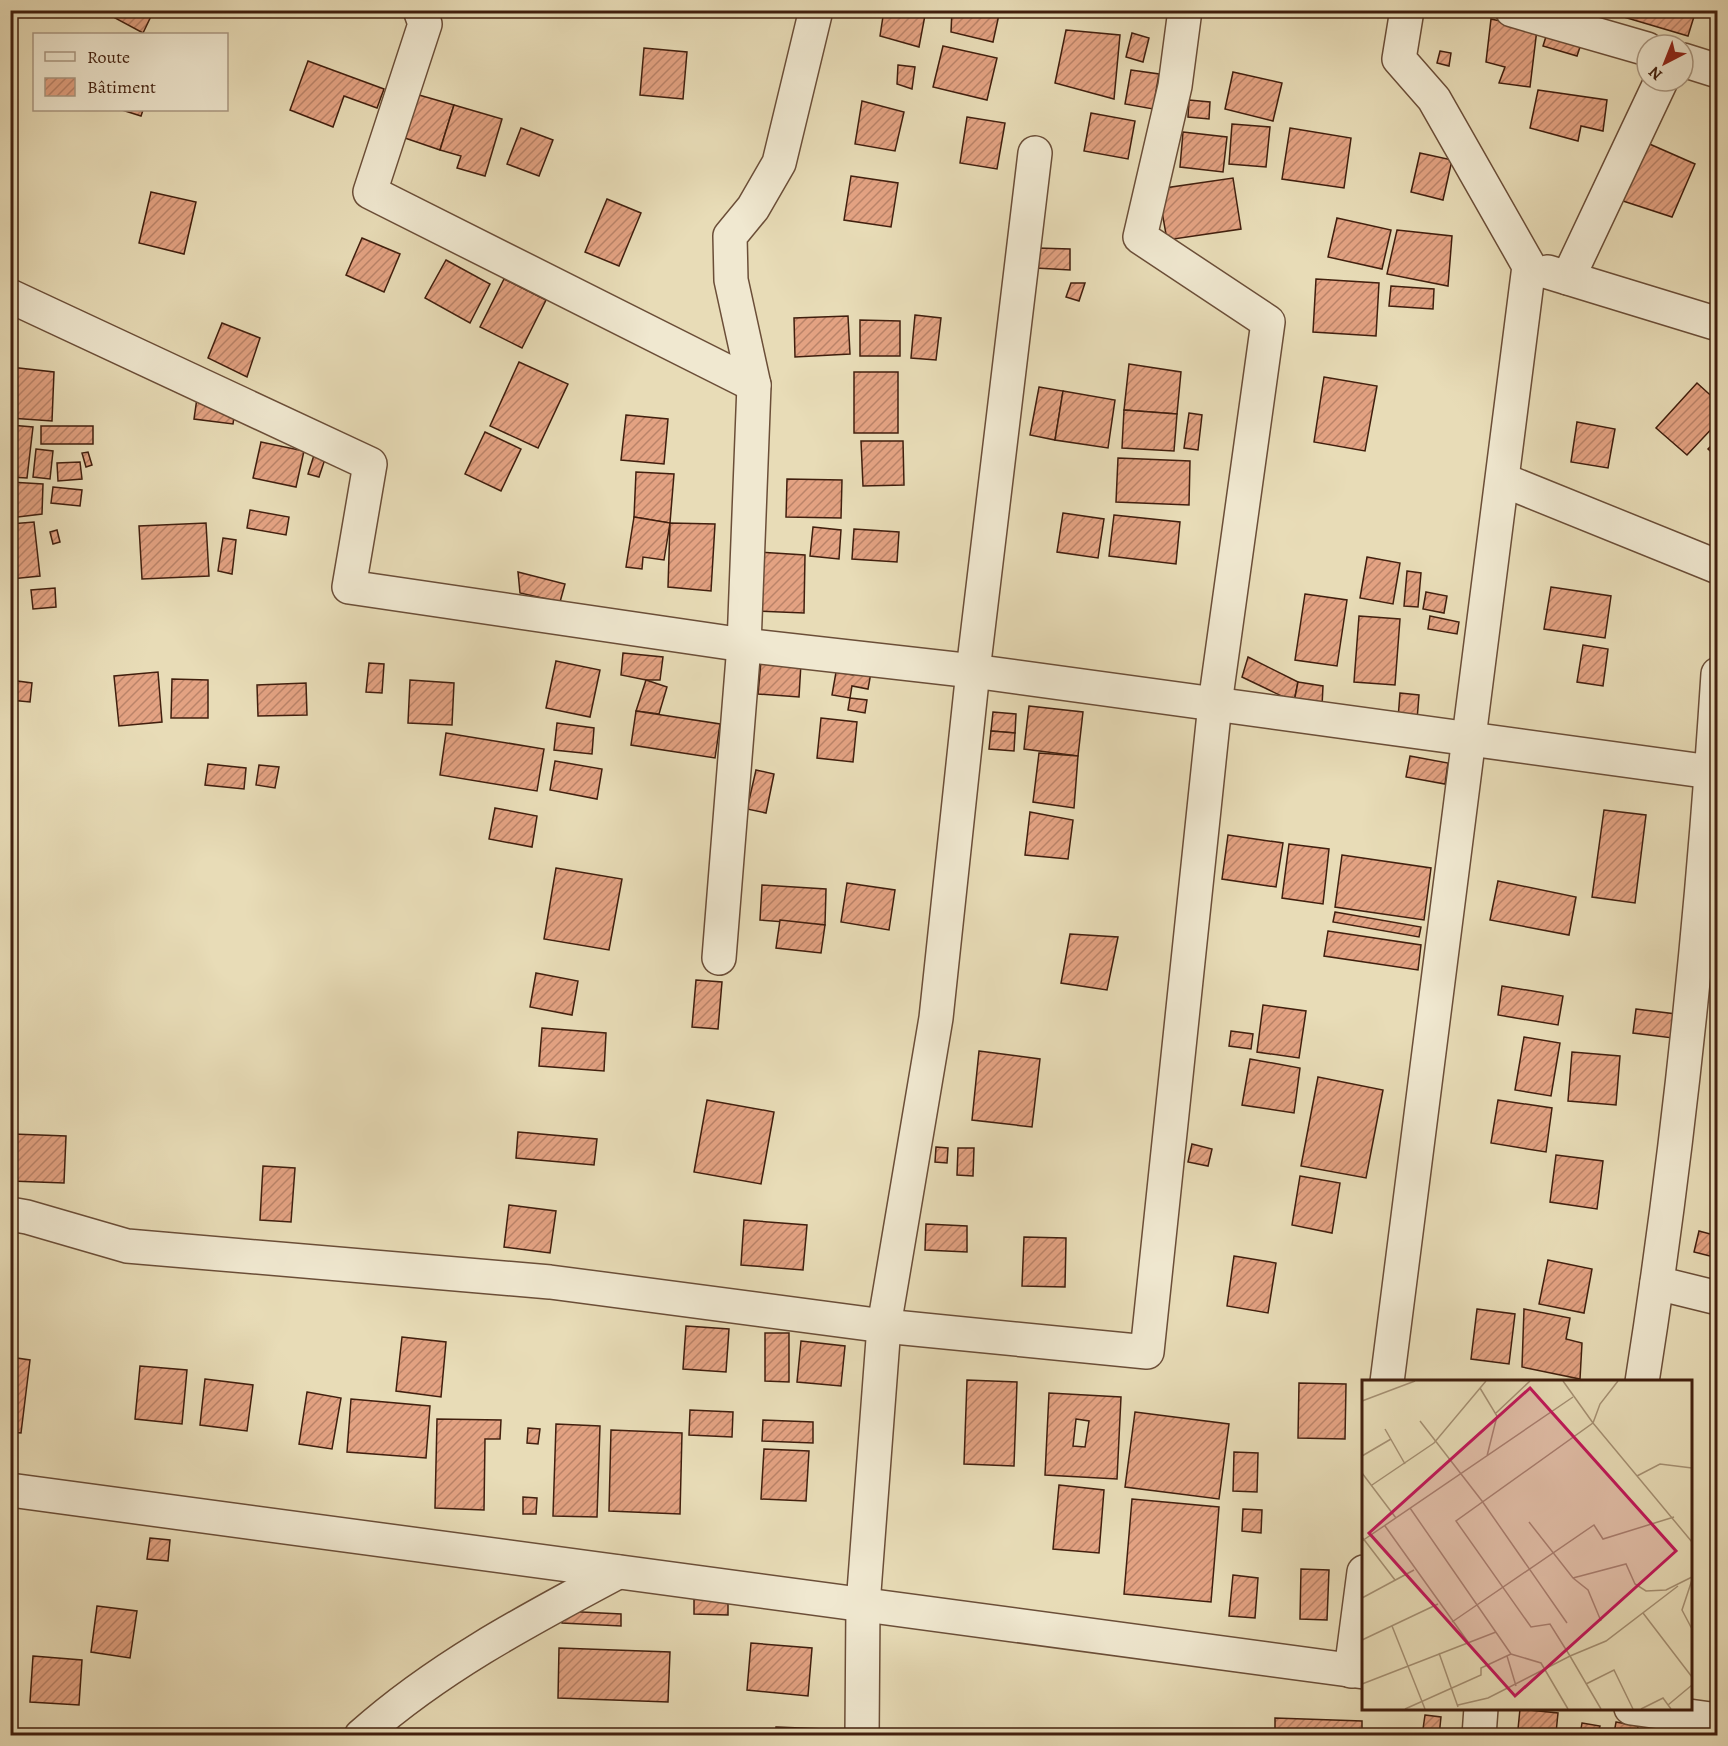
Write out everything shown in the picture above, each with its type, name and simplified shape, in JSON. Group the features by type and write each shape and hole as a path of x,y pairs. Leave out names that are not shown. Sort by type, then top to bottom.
{"street":[{"path":"420,10 425,24 370,192 754,385"},
{"path":"719,958 744,645 754,385 731,280 730,236 753,208 779,163 816,10"},
{"path":"10,1214 127,1246 550,1282 884,1326 1147,1352 1215,704 1268,322 1140,237 1175,86 1185,10"},
{"path":"1388,1380 1530,266 1434,99 1399,59 1407,10"},
{"path":"1512,10 1635,46"},
{"path":"1695,64 1718,71"},
{"path":"1568,278 1655,93"},
{"path":"862,1736 863,1605 884,1326 936,1018 973,671 1035,153"},
{"path":"1530,266 1718,324"},
{"path":"10,296 370,464 349,587 744,645 973,671 1711,772"},
{"path":"1503,480 1718,567"},
{"path":"1642,1380 1706,959 1711,772 1718,674"},
{"path":"1658,1283 1718,1298"},
{"path":"10,1490 1357,1672 1362,1601"},
{"path":"361,1736 392,1708 510,1630 618,1572"},
{"path":"1479,1736 1481,1710"},
{"path":"1646,1710 1718,1720"}],"building":[{"path":"119,10 154,10 143,33 115,18"},
{"path":"884,10 926,10 919,47 880,36"},
{"path":"952,10 1000,10 993,42 951,32"},
{"path":"1619,10 1696,10 1689,33 1678,33 1617,15"},
{"path":"1491,19 1537,29 1530,87 1499,83 1505,67 1486,62"},
{"path":"1549,27 1583,38 1577,56 1543,46"},
{"path":"1066,30 1120,35 1114,99 1055,83"},
{"path":"1132,33 1149,38 1143,62 1126,57"},
{"path":"943,46 997,58 987,100 933,87"},
{"path":"644,48 687,52 683,99 640,95"},
{"path":"1440,51 1451,53 1449,66 1437,63"},
{"path":"308,61 384,89 377,108 344,96 333,127 290,110"},
{"path":"898,65 915,67 912,89 897,84"},
{"path":"1131,70 1159,74 1153,109 1125,104"},
{"path":"1233,72 1282,83 1273,121 1225,109"},
{"path":"1538,90 1607,100 1603,131 1581,126 1578,141 1530,128"},
{"path":"412,93 454,105 440,150 399,136"},
{"path":"1189,100 1210,102 1209,119 1188,117"},
{"path":"862,101 904,112 895,151 855,144"},
{"path":"454,105 502,119 485,176 457,168 461,156 440,150"},
{"path":"125,111 143,111 141,116"},
{"path":"1091,113 1135,121 1128,159 1084,151"},
{"path":"967,117 1005,123 997,169 960,163"},
{"path":"1232,124 1270,127 1266,167 1229,164"},
{"path":"521,128 553,140 539,176 507,164"},
{"path":"1290,128 1351,138 1344,188 1282,179"},
{"path":"1183,132 1227,137 1223,172 1180,167"},
{"path":"1645,142 1695,164 1672,217 1620,200"},
{"path":"1420,153 1452,160 1443,200 1411,192"},
{"path":"851,176 898,183 891,227 844,220"},
{"path":"1233,178 1241,229 1167,240 1158,189"},
{"path":"151,192 196,202 184,254 139,243"},
{"path":"607,199 641,213 619,266 585,252"},
{"path":"1337,218 1391,230 1382,269 1328,257"},
{"path":"1397,230 1452,236 1448,286 1387,274"},
{"path":"362,238 400,254 384,292 346,275"},
{"path":"1037,248 1070,249 1070,270 1036,268"},
{"path":"446,260 490,284 470,323 425,298"},
{"path":"504,279 546,300 522,348 480,327"},
{"path":"1316,279 1379,283 1376,336 1313,332"},
{"path":"1071,283 1085,283 1079,301 1066,297"},
{"path":"1391,286 1434,289 1433,309 1389,306"},
{"path":"915,315 941,318 936,360 911,358"},
{"path":"848,316 850,354 795,357 794,318"},
{"path":"860,320 900,321 900,356 860,356"},
{"path":"222,323 260,338 247,377 208,358"},
{"path":"519,362 568,384 538,448 490,426"},
{"path":"1129,364 1181,372 1177,414 1124,410"},
{"path":"10,367 54,372 52,421 10,418"},
{"path":"854,372 898,372 898,433 854,433"},
{"path":"1324,377 1377,386 1365,451 1314,442"},
{"path":"1697,383 1718,402 1718,422 1687,455 1656,428"},
{"path":"1039,387 1063,391 1055,440 1030,435"},
{"path":"1063,391 1115,400 1108,448 1055,440"},
{"path":"197,398 236,403 233,424 194,419"},
{"path":"1124,410 1177,414 1174,451 1122,448"},
{"path":"1189,413 1202,415 1198,450 1184,448"},
{"path":"626,415 668,419 664,464 621,460"},
{"path":"1577,422 1615,429 1608,468 1571,462"},
{"path":"10,425 33,427 27,478 10,477"},
{"path":"41,426 93,426 93,444 41,444"},
{"path":"485,432 521,449 501,491 465,474"},
{"path":"1718,439 1718,458 1708,449"},
{"path":"861,441 903,441 904,485 863,486"},
{"path":"261,442 304,451 296,487 253,478"},
{"path":"36,449 53,451 50,479 33,477"},
{"path":"88,452 92,465 86,467 82,453"},
{"path":"315,452 326,456 319,477 308,474"},
{"path":"1118,458 1190,461 1189,505 1116,502"},
{"path":"80,462 82,479 58,481 57,463"},
{"path":"636,472 674,474 670,523 634,517"},
{"path":"787,479 842,480 841,518 786,517"},
{"path":"10,482 43,484 42,514 10,518"},
{"path":"53,487 82,490 80,506 51,503"},
{"path":"250,510 289,517 286,535 247,528"},
{"path":"1063,513 1104,519 1098,558 1057,552"},
{"path":"1114,515 1180,522 1176,564 1109,556"},
{"path":"634,517 670,523 664,560 643,557 642,569 626,567"},
{"path":"34,522 40,576 11,579 10,524"},
{"path":"206,523 209,576 142,579 139,526"},
{"path":"670,523 715,524 711,591 668,587"},
{"path":"813,527 841,530 839,559 810,556"},
{"path":"854,529 899,532 897,562 852,559"},
{"path":"57,530 60,542 53,544 50,532"},
{"path":"223,538 236,540 232,574 218,571"},
{"path":"760,552 805,555 804,613 758,611"},
{"path":"1367,557 1400,563 1393,604 1360,598"},
{"path":"1407,571 1421,573 1418,607 1404,606"},
{"path":"518,572 565,584 560,602 520,593"},
{"path":"1551,587 1611,596 1605,638 1544,629"},
{"path":"55,588 56,607 33,609 31,590"},
{"path":"1426,592 1447,596 1444,613 1423,609"},
{"path":"1305,594 1347,600 1337,666 1295,660"},
{"path":"1359,616 1400,619 1395,685 1354,682"},
{"path":"1430,616 1459,622 1457,634 1428,629"},
{"path":"1583,645 1608,649 1603,686 1577,682"},
{"path":"623,653 663,657 660,680 621,675"},
{"path":"1248,657 1298,682 1294,702 1242,677"},
{"path":"556,661 600,670 590,717 546,708"},
{"path":"761,661 801,663 799,697 758,694"},
{"path":"369,663 384,664 382,693 366,692"},
{"path":"855,664 872,667 868,689 852,686 850,698 832,695 836,672 853,675"},
{"path":"158,672 162,722 119,726 114,676"},
{"path":"172,679 208,680 208,718 171,718"},
{"path":"10,680 32,683 30,702 10,700"},
{"path":"410,680 454,683 452,725 408,723"},
{"path":"646,680 667,687 659,714 636,711"},
{"path":"1298,682 1323,686 1322,706 1294,702"},
{"path":"306,683 307,715 258,716 257,685"},
{"path":"1400,693 1419,695 1417,720 1398,719"},
{"path":"850,698 867,700 865,713 848,710"},
{"path":"1029,706 1083,712 1078,756 1024,749"},
{"path":"636,711 720,724 715,758 631,745"},
{"path":"993,712 1016,714 1015,733 991,731"},
{"path":"821,718 857,722 853,762 817,758"},
{"path":"557,723 594,728 592,754 554,750"},
{"path":"991,731 1015,733 1014,751 989,749"},
{"path":"446,733 544,749 537,791 440,775"},
{"path":"1039,753 1078,756 1074,808 1033,802"},
{"path":"1410,756 1448,763 1445,784 1406,777"},
{"path":"555,761 602,769 597,799 550,790"},
{"path":"208,764 246,768 244,789 205,785"},
{"path":"259,765 279,767 275,788 256,785"},
{"path":"756,770 774,774 766,813 747,809"},
{"path":"495,808 537,816 532,847 489,839"},
{"path":"1604,810 1646,815 1635,903 1592,897"},
{"path":"1030,812 1073,820 1068,859 1025,855"},
{"path":"1228,835 1283,843 1276,887 1222,879"},
{"path":"1289,844 1329,849 1323,904 1282,898"},
{"path":"1342,855 1431,868 1424,920 1335,907"},
{"path":"556,868 622,879 609,950 544,939"},
{"path":"1498,881 1576,897 1569,935 1490,920"},
{"path":"847,883 895,890 889,930 841,922"},
{"path":"762,885 826,889 825,925 760,920"},
{"path":"1335,912 1421,927 1419,937 1333,922"},
{"path":"780,920 825,925 821,953 776,948"},
{"path":"1328,931 1421,945 1418,970 1324,956"},
{"path":"1070,934 1118,937 1107,990 1061,983"},
{"path":"536,973 578,981 572,1015 530,1007"},
{"path":"696,980 722,982 718,1029 692,1027"},
{"path":"1502,986 1563,996 1558,1025 1498,1015"},
{"path":"1263,1005 1306,1011 1299,1058 1257,1052"},
{"path":"1636,1009 1676,1014 1673,1038 1633,1033"},
{"path":"542,1028 606,1033 604,1071 539,1066"},
{"path":"1231,1031 1253,1034 1251,1049 1229,1046"},
{"path":"1524,1037 1560,1043 1551,1096 1515,1090"},
{"path":"979,1051 1040,1059 1032,1127 972,1120"},
{"path":"1572,1052 1620,1056 1616,1105 1568,1101"},
{"path":"1250,1059 1300,1068 1294,1113 1242,1105"},
{"path":"1318,1077 1383,1090 1366,1178 1301,1166"},
{"path":"707,1100 774,1112 761,1184 694,1172"},
{"path":"1498,1100 1552,1108 1546,1152 1491,1143"},
{"path":"518,1132 597,1139 594,1165 516,1158"},
{"path":"13,1134 66,1136 64,1183 11,1181"},
{"path":"1192,1144 1212,1149 1208,1166 1188,1162"},
{"path":"936,1147 948,1148 947,1163 935,1162"},
{"path":"958,1148 974,1148 973,1176 957,1175"},
{"path":"1556,1155 1603,1161 1597,1209 1550,1202"},
{"path":"263,1166 295,1168 291,1222 260,1220"},
{"path":"1300,1176 1340,1183 1332,1233 1292,1225"},
{"path":"509,1205 556,1211 550,1253 504,1247"},
{"path":"744,1220 807,1225 803,1270 741,1265"},
{"path":"926,1224 967,1226 967,1252 925,1250"},
{"path":"1699,1231 1718,1236 1718,1258 1694,1252"},
{"path":"1024,1237 1066,1238 1065,1287 1022,1286"},
{"path":"1234,1256 1276,1263 1268,1313 1227,1306"},
{"path":"1548,1260 1592,1269 1584,1313 1539,1304"},
{"path":"1477,1309 1515,1314 1509,1364 1471,1359"},
{"path":"1524,1309 1570,1318 1566,1339 1582,1343 1580,1379 1522,1367"},
{"path":"686,1326 729,1329 726,1372 683,1369"},
{"path":"765,1333 789,1333 789,1382 765,1381"},
{"path":"402,1337 446,1342 441,1397 396,1391"},
{"path":"801,1341 845,1346 841,1386 797,1382"},
{"path":"10,1357 30,1360 21,1433 10,1432"},
{"path":"140,1366 187,1370 182,1424 135,1419"},
{"path":"205,1379 253,1385 247,1431 200,1425"},
{"path":"967,1380 1017,1382 1014,1466 964,1464"},
{"path":"1299,1383 1346,1384 1345,1439 1298,1438"},
{"path":"307,1392 341,1398 332,1449 299,1444"},
{"path":"1049,1393 1121,1397 1117,1479 1045,1475","holes":["1076,1419 1089,1421 1085,1447 1073,1446"]},
{"path":"351,1399 430,1406 426,1458 347,1452"},
{"path":"690,1410 733,1412 732,1437 689,1435"},
{"path":"1135,1412 1229,1424 1219,1499 1125,1487"},
{"path":"437,1419 501,1420 500,1439 485,1439 484,1510 435,1508"},
{"path":"763,1420 813,1422 813,1443 762,1441"},
{"path":"556,1424 600,1426 597,1517 553,1516"},
{"path":"528,1428 540,1429 538,1444 527,1443"},
{"path":"611,1430 682,1433 680,1514 609,1511"},
{"path":"764,1449 809,1451 806,1501 761,1499"},
{"path":"1234,1452 1258,1453 1257,1492 1233,1491"},
{"path":"1059,1485 1104,1490 1099,1553 1053,1549"},
{"path":"523,1497 537,1498 536,1514 523,1514"},
{"path":"1132,1499 1219,1507 1211,1602 1124,1594"},
{"path":"1243,1509 1262,1510 1261,1533 1242,1531"},
{"path":"150,1538 170,1540 168,1561 147,1559"},
{"path":"1301,1569 1329,1570 1327,1620 1300,1619"},
{"path":"1233,1575 1258,1578 1255,1618 1229,1616"},
{"path":"694,1595 728,1597 728,1615 694,1614"},
{"path":"97,1606 137,1611 130,1658 91,1652"},
{"path":"562,1611 621,1614 621,1626 562,1623"},
{"path":"751,1643 812,1648 808,1696 747,1690"},
{"path":"559,1648 670,1652 668,1702 558,1698"},
{"path":"33,1656 82,1660 79,1705 30,1702"},
{"path":"1520,1710 1558,1713 1556,1733 1518,1729"},
{"path":"1425,1715 1441,1717 1439,1736 1422,1736"},
{"path":"1275,1718 1362,1721 1362,1736 1275,1736"},
{"path":"1616,1722 1638,1726 1637,1736 1614,1733"},
{"path":"1582,1723 1600,1726 1598,1732 1581,1729"},
{"path":"776,1727 825,1729 825,1736 775,1736"},
{"path":"91,1729 146,1735 91,1736"},
{"path":"1373,1730 1407,1732 1407,1736 1373,1736"}]}
